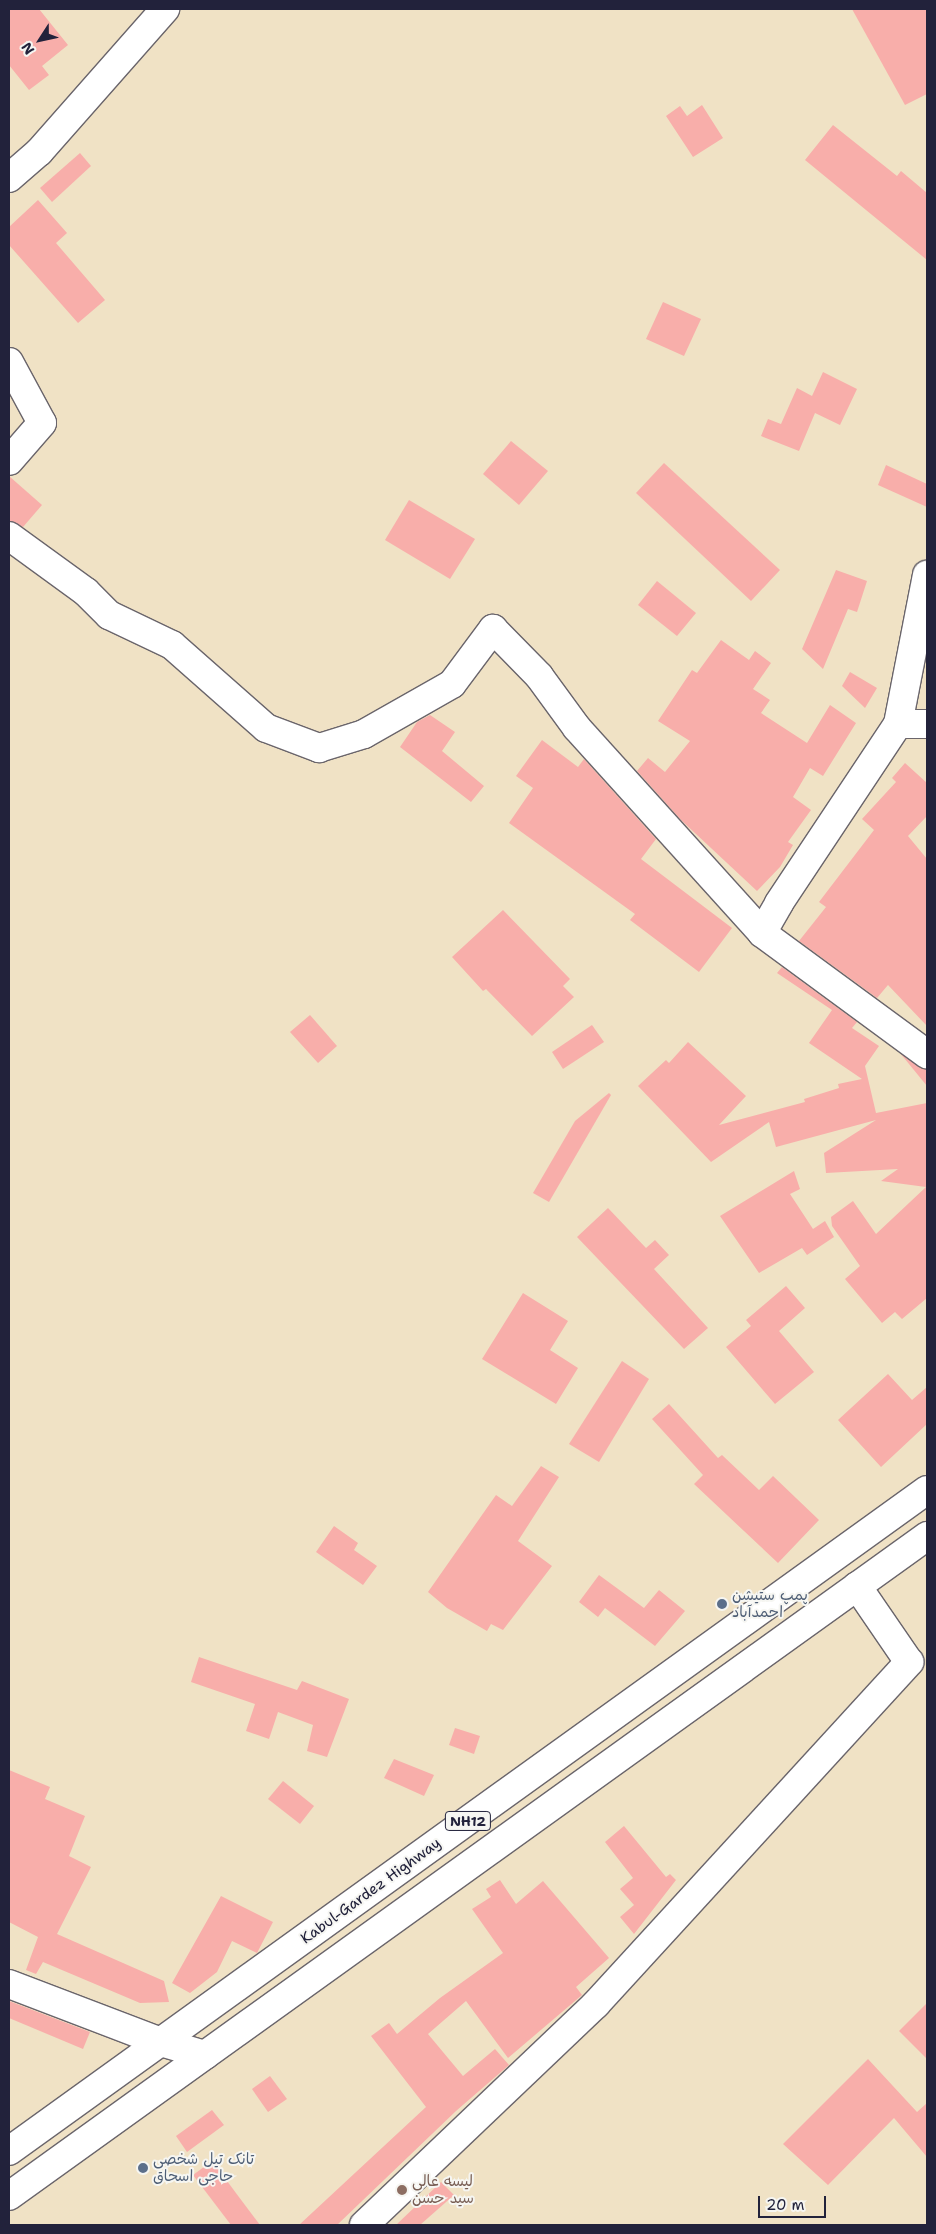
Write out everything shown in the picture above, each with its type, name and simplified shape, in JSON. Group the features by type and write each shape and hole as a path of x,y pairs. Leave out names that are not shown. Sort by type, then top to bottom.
{"main road":[{"path":"9,178 39,152 165,9"},
{"path":"9,362 42,423 9,461"},
{"path":"9,536 86,592 109,615 172,645 266,728 319,748 364,734 452,684 493,629 539,676 577,728 762,934 927,1054"},
{"path":"762,934 778,903 898,724 927,575"},
{"path":"898,724 927,724"},
{"name":"Kabul-Gardez Highway","path":"9,2151 927,1490"},
{"name":"NH12","path":"9,2196 927,1536"},
{"path":"364,2225 596,2004 909,1662 857,1586"},
{"path":"9,1984 162,2042 205,2055"}],"building":[{"path":"9,9 39,9 68,45 42,66 49,75 29,90 9,65"},
{"path":"852,9 927,9 927,94 905,105"},
{"path":"702,105 723,138 693,157 666,116 680,106 687,116"},
{"path":"833,125 897,176 901,171 927,193 927,260 805,160"},
{"path":"80,153 91,166 52,202 40,188"},
{"path":"38,200 67,233 56,243 105,300 78,323 9,245 9,227"},
{"path":"663,302 701,319 684,356 646,339"},
{"path":"823,372 857,389 840,425 815,413 799,451 761,436 768,419 781,424 797,388 812,396"},
{"path":"511,441 548,471 519,505 483,474"},
{"path":"664,463 780,570 751,601 636,493"},
{"path":"886,465 927,484 927,507 878,485"},
{"path":"9,476 42,505 23,527 9,521"},
{"path":"409,500 475,539 450,579 385,540"},
{"path":"836,570 867,581 857,612 848,609 823,669 802,649"},
{"path":"657,581 696,613 677,636 638,605"},
{"path":"721,640 749,660 755,651 771,663 753,689 770,700 761,713 807,743 830,705 856,723 823,776 810,768 793,797 811,810 788,842 793,845 780,867 757,891 681,820 637,771 648,758 665,772 690,741 658,721 692,670 697,673"},
{"path":"850,672 877,688 865,708 842,686"},
{"path":"430,715 455,732 442,751 484,786 471,802 400,747 417,722"},
{"path":"542,740 578,767 584,759 656,839 641,859 732,928 699,972 630,920 635,914 509,823 533,788 516,776"},
{"path":"905,763 927,783 927,816 908,836 927,859 927,1026 888,985 877,998 799,941 826,907 819,902 874,830 862,819 896,782 892,778"},
{"path":"503,910 570,979 563,986 574,997 532,1036 486,989 483,991 452,957"},
{"path":"782,967 857,1022 852,1028 879,1046 865,1066 876,1113 927,1103 927,1298 902,1319 895,1312 882,1323 845,1279 860,1266 832,1226 831,1217 853,1201 876,1234 926,1187 881,1181 898,1169 826,1173 824,1153 876,1120 776,1147 769,1122 711,1162 638,1086 666,1060 669,1063 688,1042 746,1096 719,1125 805,1102 804,1099 839,1088 838,1084 862,1079 809,1043 832,1010 777,973"},
{"path":"310,1015 337,1046 318,1063 290,1032"},
{"path":"592,1025 604,1042 563,1069 552,1052"},
{"path":"900,1053 927,1069 927,1086"},
{"path":"609,1093 611,1095 549,1202 533,1193 575,1121"},
{"path":"794,1171 800,1189 790,1194 813,1229 825,1221 834,1237 807,1255 802,1248 759,1273 720,1216"},
{"path":"608,1208 646,1248 655,1240 669,1255 654,1269 708,1328 684,1349 577,1237"},
{"path":"786,1286 805,1308 779,1331 814,1372 775,1404 726,1347 751,1326 746,1320"},
{"path":"523,1293 568,1321 550,1350 578,1368 556,1404 482,1359"},
{"path":"622,1361 649,1379 599,1462 569,1444"},
{"path":"888,1374 912,1400 927,1387 927,1424 881,1467 838,1420"},
{"path":"669,1404 718,1458 722,1455 759,1490 773,1476 819,1520 778,1563 694,1484 703,1475 652,1419"},
{"path":"541,1466 559,1477 518,1541 552,1566 503,1630 491,1624 487,1631 447,1608 428,1592 496,1495 512,1506"},
{"path":"334,1526 358,1543 354,1550 377,1566 363,1585 316,1552"},
{"path":"599,1575 644,1608 659,1590 685,1611 655,1646 605,1608 598,1617 579,1602"},
{"path":"199,1657 297,1690 302,1681 349,1699 327,1757 307,1751 313,1725 278,1712 269,1739 246,1731 255,1704 191,1682"},
{"path":"455,1728 480,1736 474,1754 449,1745"},
{"path":"394,1759 434,1775 424,1796 384,1778"},
{"path":"9,1770 50,1787 45,1799 85,1816 69,1856 91,1867 57,1934 164,1981 169,2002 140,2003 43,1962 36,1974 26,1970 38,1937 9,1922"},
{"path":"283,1781 314,1806 300,1824 268,1799"},
{"path":"624,1826 666,1877 670,1874 676,1880 634,1934 620,1917 634,1905 620,1889 633,1878 605,1842"},
{"path":"500,1880 516,1904 543,1881 609,1958 576,1987 582,1995 508,2058 466,2001 428,2034 463,2076 495,2049 509,2065 456,2111 337,2225 299,2225 426,2107 371,2036 389,2023 397,2034 440,1998 503,1953 472,1909 491,1897 486,1889"},
{"path":"221,1896 273,1922 257,1953 232,1941 217,1972 190,1993 172,1983"},
{"path":"9,2001 90,2032 83,2049 9,2018"},
{"path":"927,2003 927,2059 899,2031"},
{"path":"868,2059 917,2112 927,2103 927,2157 894,2118 828,2185 783,2144"},
{"path":"270,2076 287,2099 268,2112 252,2089"},
{"path":"212,2110 224,2125 187,2152 176,2136"},
{"path":"212,2161 260,2225 231,2225 193,2175"},
{"path":"441,2182 454,2195 420,2225 396,2225"}],"place":[{"name":"پمپ ستیشن احمدآباد","path":"722,1604"},
{"name":"تانک تیل شخصی حاجی اسحاق","path":"143,2168"},
{"name":"لیسه عالی سید حسن","path":"402,2190"}]}
